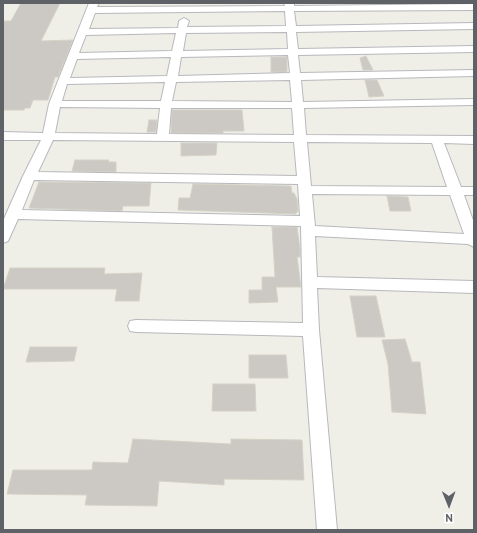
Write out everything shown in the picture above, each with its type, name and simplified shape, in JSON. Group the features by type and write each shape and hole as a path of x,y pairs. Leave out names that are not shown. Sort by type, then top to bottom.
{"street":[{"path":"3,238 29,176 42,153 48,136 55,104 93,6 474,7"},
{"path":"162,138 166,105 178,55 186,6"},
{"path":"290,6 308,226 311,330 326,530"},
{"path":"84,32 474,26"},
{"path":"73,56 474,49"},
{"path":"63,81 296,78 474,73"},
{"path":"55,104 298,105 474,102"},
{"path":"3,136 474,140"},
{"path":"13,214 308,226 473,240 437,140"},
{"path":"29,176 474,191"},
{"path":"309,282 474,287"},
{"path":"136,326 311,330"}],"building":[{"path":"21,3 60,3 41,41 73,40 58,77 55,77 48,100 33,100 30,108 25,108 24,110 3,110 3,21 11,21"},
{"path":"366,56 373,70 363,70 360,58"},
{"path":"271,57 287,57 287,72 271,72"},
{"path":"365,80 377,80 384,96 369,97"},
{"path":"172,110 242,110 244,131 223,131 223,133 171,133"},
{"path":"149,120 157,120 156,132 147,132"},
{"path":"181,143 217,143 216,155 181,156"},
{"path":"75,160 109,160 108,162 116,162 116,172 72,171"},
{"path":"39,182 151,183 149,206 123,206 122,211 29,208"},
{"path":"193,184 291,186 292,193 294,193 297,199 298,212 296,212 296,214 178,210 179,198 190,198"},
{"path":"387,196 408,197 411,211 390,211"},
{"path":"272,227 297,227 300,257 297,257 301,287 276,287 278,302 249,303 249,290 262,290 262,277 275,277"},
{"path":"10,268 105,268 104,274 142,273 139,301 115,301 117,289 3,289"},
{"path":"350,296 376,296 385,337 357,337"},
{"path":"405,339 412,362 420,362 426,414 392,412 388,364 382,340"},
{"path":"30,347 77,347 74,361 26,362"},
{"path":"249,355 286,355 288,378 249,378"},
{"path":"213,384 255,384 256,411 212,411"},
{"path":"133,439 231,444 231,439 302,440 304,480 224,479 224,485 159,481 157,506 85,505 87,495 7,494 13,470 92,470 93,462 128,463"}]}
